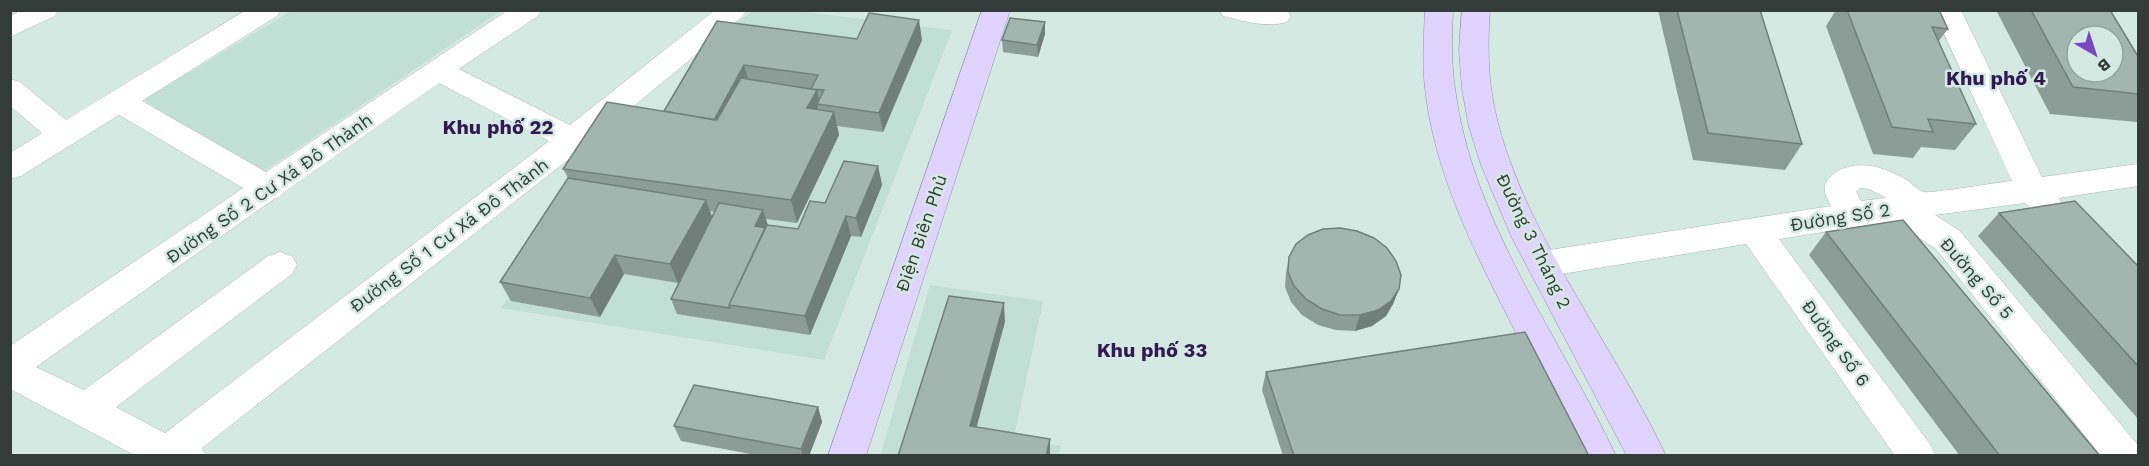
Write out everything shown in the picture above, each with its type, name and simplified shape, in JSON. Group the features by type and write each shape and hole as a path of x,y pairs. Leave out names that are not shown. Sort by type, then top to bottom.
{"main road":[{"name":"Điện Biên Phủ","path":"847,456 996,10"},
{"path":"1439,10 1436,31 1438,82 1442,109 1457,169 1483,233 1597,456"},
{"name":"Đường 3 Tháng 2","path":"1476,10 1474,60 1478,93 1488,139 1509,197 1647,456"}],"street":[{"path":"10,28 45,10"},
{"path":"10,168 267,10"},
{"name":"Ðường Số 2 Cư Xá Đô Thành","path":"10,366 269,189 437,70 528,10"},
{"name":"Ðường Số 1 Cư Xá Đô Thành","path":"172,454 359,303 572,140 733,10"},
{"path":"1233,10 1277,16"},
{"path":"1947,10 2032,189 2065,224"},
{"path":"437,70 572,140"},
{"path":"14,98 64,135"},
{"path":"119,101 269,189"},
{"name":"Đường Số 2","path":"1543,264 1852,215 2139,175"},
{"path":"1901,247 1908,207"},
{"name":"Đường Số 5","path":"1908,207 1948,240 2124,456"},
{"name":"Đường Số 6","path":"1754,230 1917,456"},
{"path":"86,409 280,265"},
{"path":"10,372 172,454"}],"shaded area":[{"path":"291,11 501,11 258,175 144,100"},
{"path":"753,11 797,11 952,30 824,360 501,308 628,108 678,116 727,29"},
{"path":"930,285 1043,301 1014,437 1061,446 1059,455 880,456"}],"building":[{"path":"1677,10 1760,10 1802,144 1708,133"},
{"path":"1847,10 1939,10 1948,29 1932,27 1976,124 1928,119 1933,132 1892,127"},
{"path":"2031,10 2110,10 2118,24 2065,24 2065,72"},
{"path":"869,13 919,20 879,113 817,104 824,90 811,89 818,75 744,65 714,120 664,111 717,21 857,39"},
{"path":"1010,18 1045,22 1037,45 1002,40"},
{"path":"2125,35 2139,58 2139,94 2073,87 2071,84 2125,84"},
{"path":"741,78 817,90 807,108 834,112 791,200 563,169 607,102 717,120"},
{"path":"844,161 878,166 856,218 846,216 805,316 729,305 767,225 798,229 810,201 825,203"},
{"path":"568,178 706,200 670,264 615,255 590,298 500,282"},
{"path":"2075,201 2139,267 2139,367 1999,213"},
{"path":"719,203 763,210 755,226 765,228 729,305 730,308 671,299"},
{"path":"1903,220 2100,456 2000,456 1826,232"},
{"path":"1340,228 1357,231 1374,238 1387,248 1396,261 1401,275 1399,289 1391,301 1378,310 1360,315 1340,315 1322,309 1306,299 1294,286 1288,272 1289,257 1296,244 1308,235 1323,229"},
{"path":"949,296 1004,303 970,426 1050,439 1046,456 898,456"},
{"path":"1525,332 1589,456 1294,456 1266,372"},
{"path":"694,385 818,407 801,449 674,426"}],"district":[{"name":"Khu phố 4","path":"1996,78"},
{"name":"Khu phố 22","path":"498,127"},
{"name":"Khu phố 33","path":"1152,350"}]}
